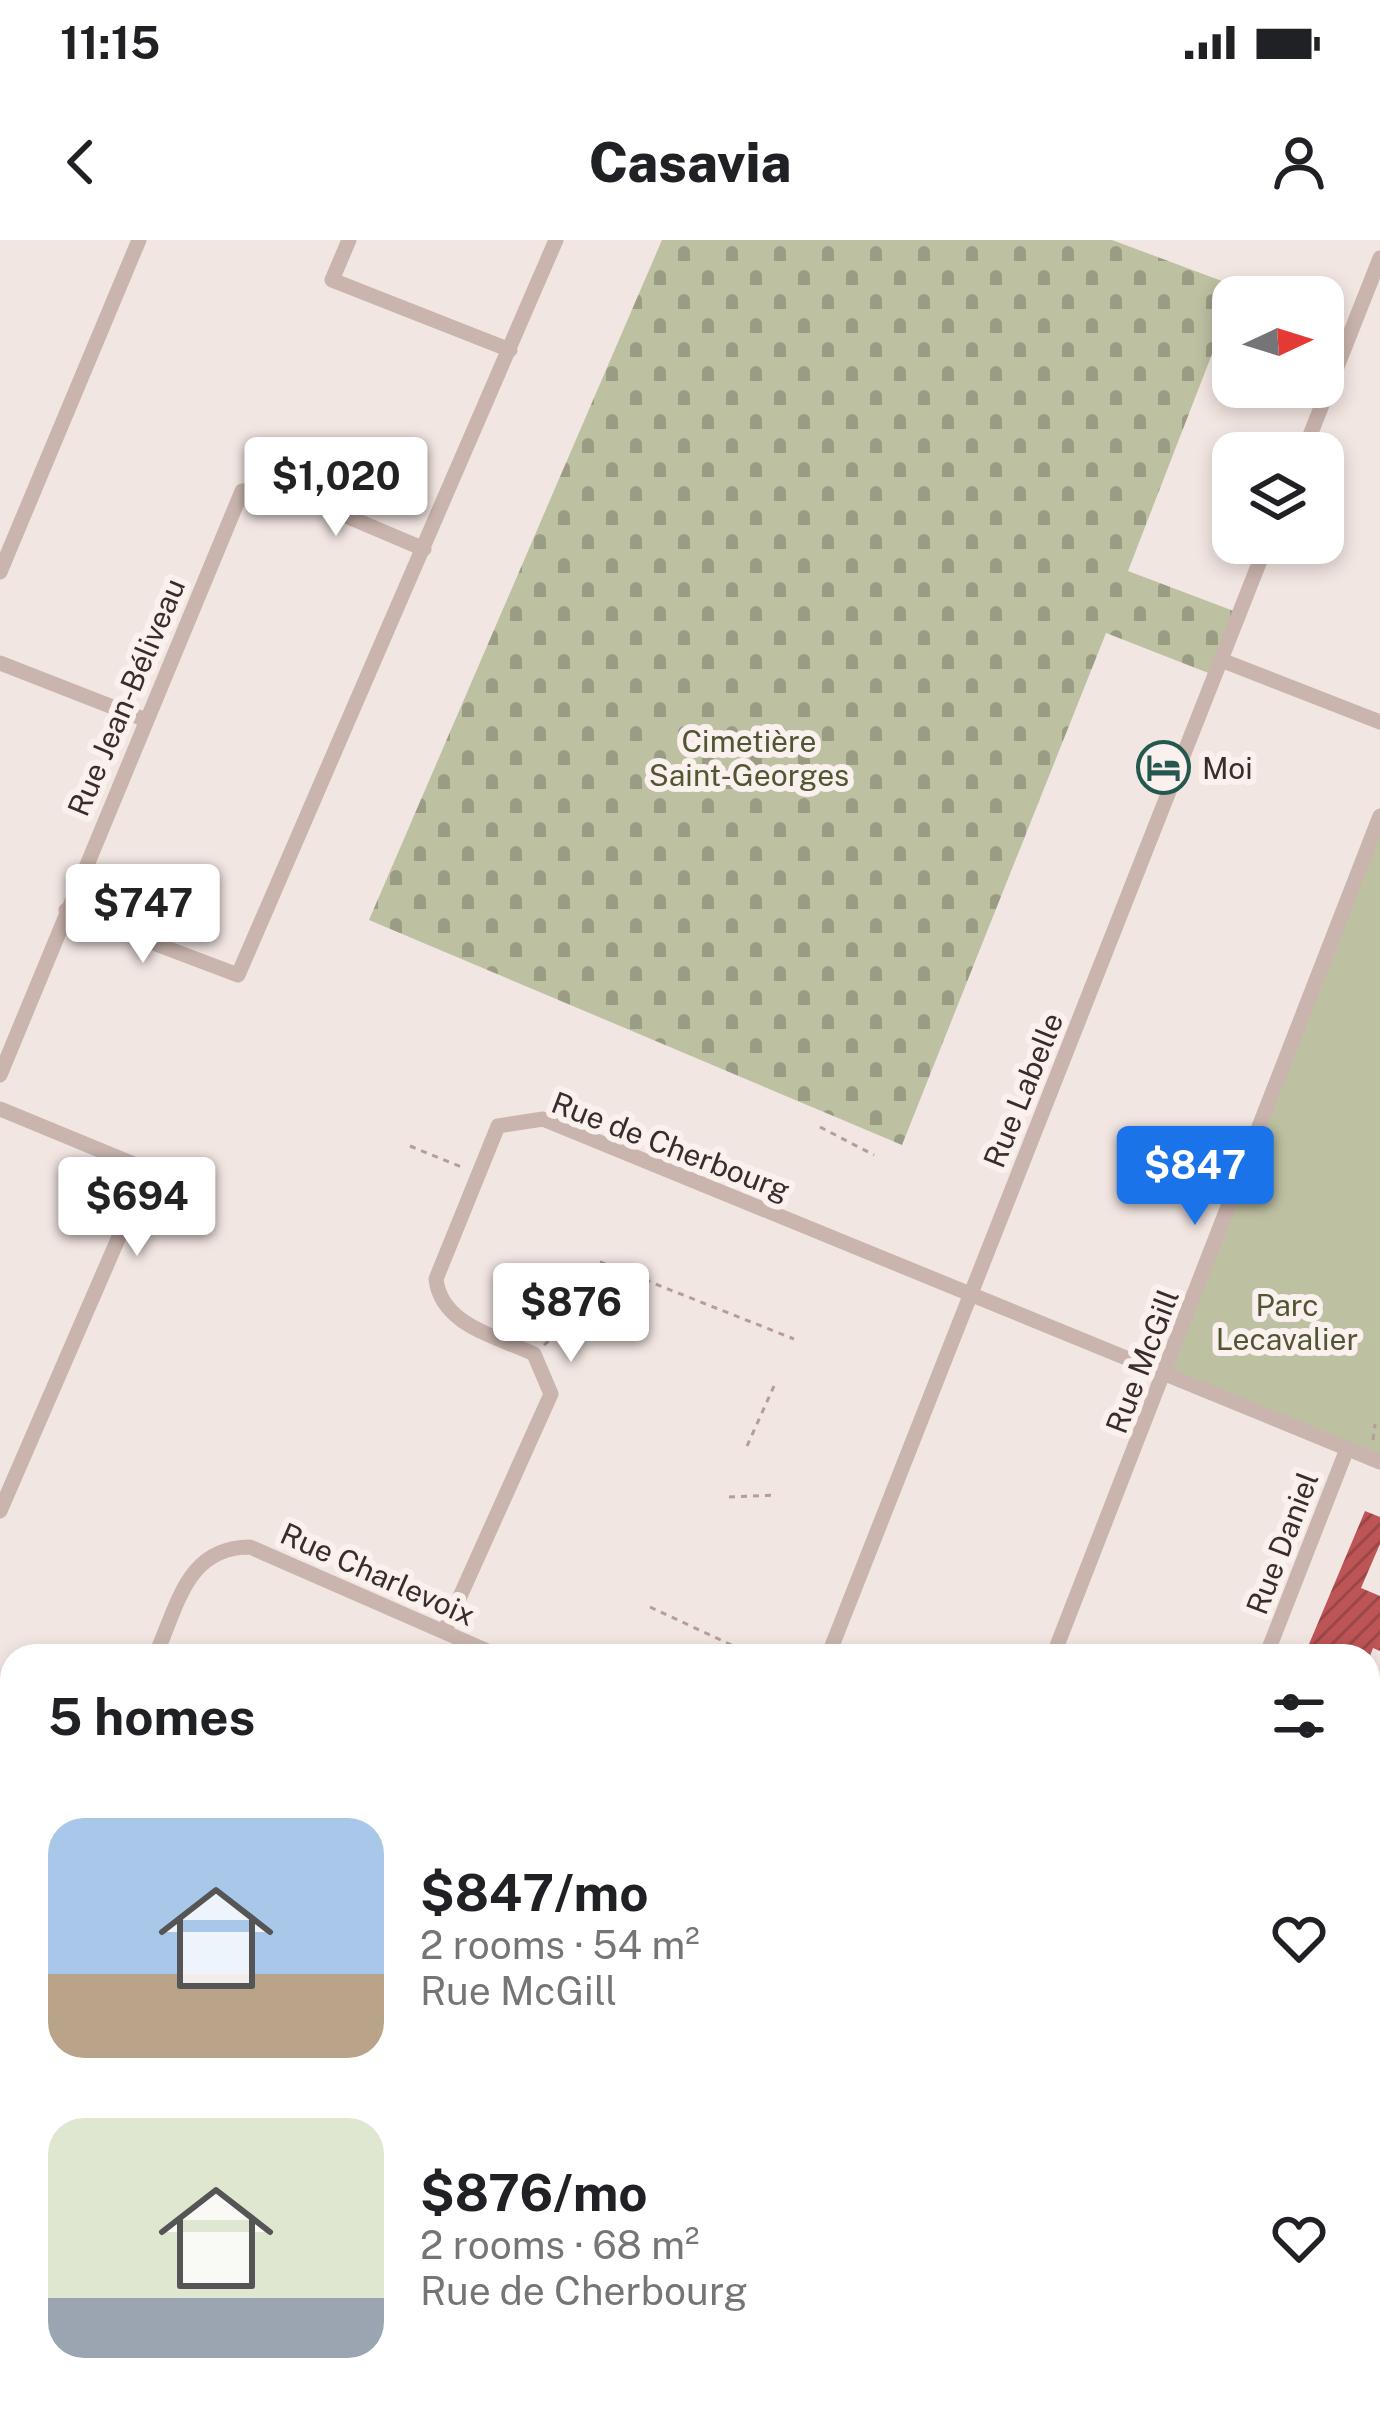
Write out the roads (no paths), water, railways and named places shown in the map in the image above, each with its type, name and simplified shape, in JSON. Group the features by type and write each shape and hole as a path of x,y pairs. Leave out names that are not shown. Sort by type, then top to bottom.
{"street":[{"path":"0,572 139,240"},
{"path":"349,240 332,280 510,350"},
{"path":"66,910 238,975 556,240"},
{"path":"1311,432 1380,258"},
{"name":"Rue Jean-Béliveau","path":"0,1076 242,491 272,484 424,549"},
{"name":"Rue Labelle","path":"833,1644 1259,564"},
{"path":"1221,660 1380,722"},
{"path":"0,663 146,720"},
{"name":"Rue McGill","path":"1058,1644 1166,1377 1380,816"},
{"path":"0,1109 148,1169 0,1511"},
{"name":"Rue de Cherbourg","path":"444,1632 551,1394 534,1354 454,1317 438,1296 439,1265 498,1126 544,1119 1380,1462"},
{"name":"Rue Daniel","path":"1271,1644 1347,1449"},
{"name":"Rue Charlevoix","path":"160,1644 195,1567 221,1547 250,1547 472,1644"}],"place":[{"name":"Moi","path":"1163,768"}],"park label":[{"name":"Cimetière Saint-Georges","path":"749,758"},
{"name":"Parc Lecavalier","path":"1287,1322"}]}
